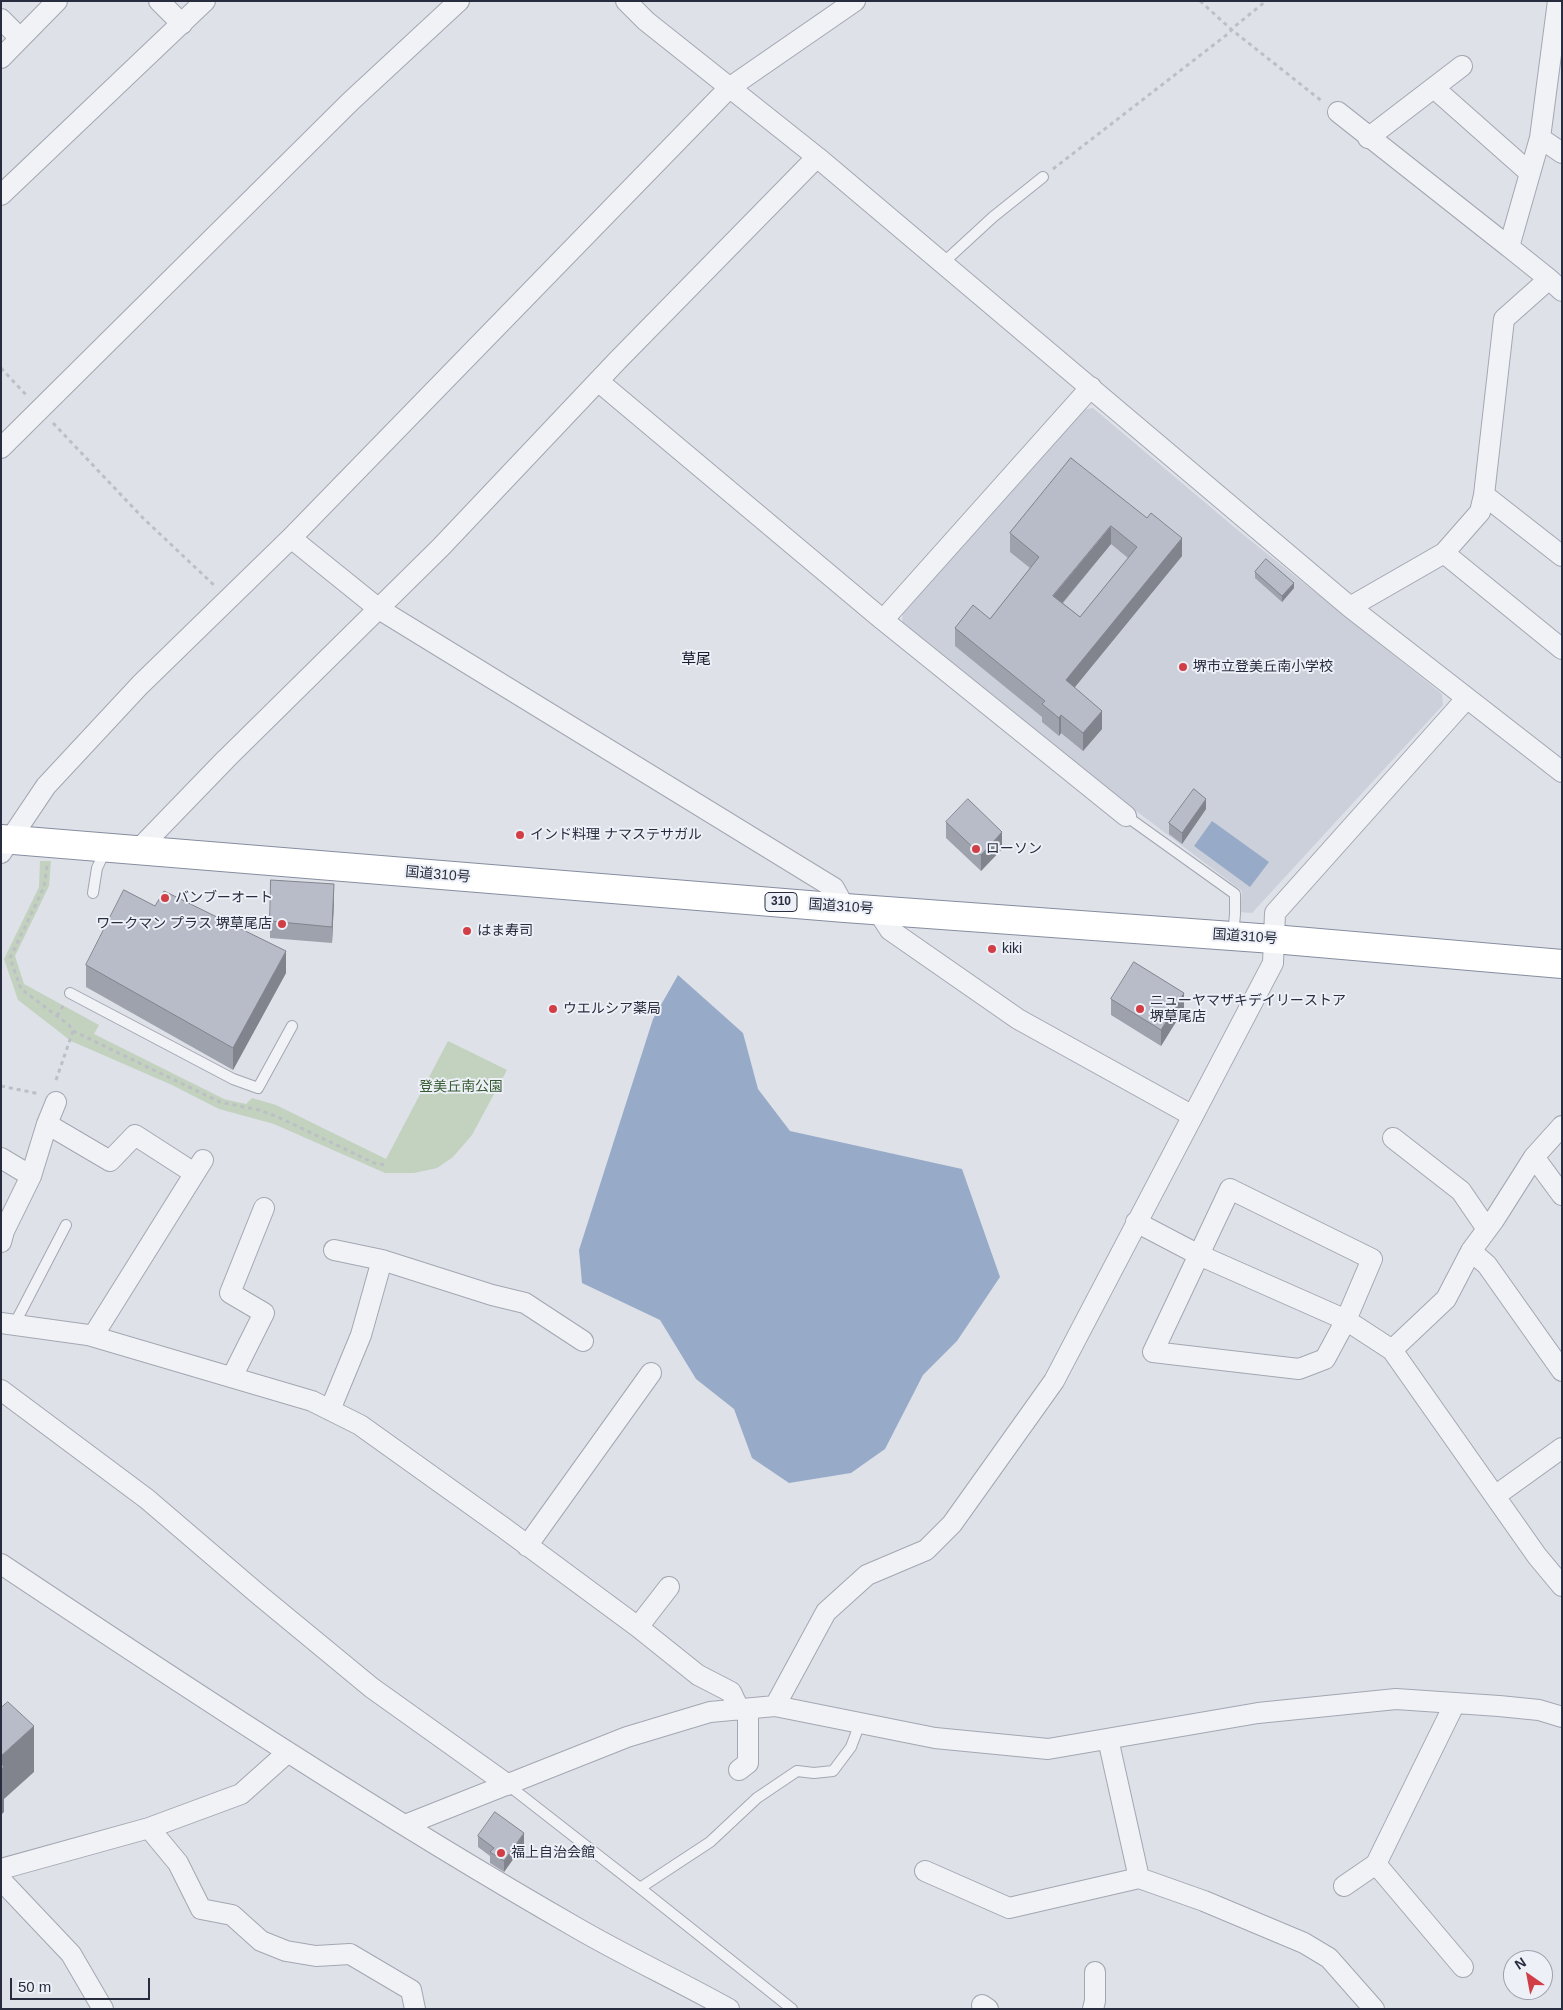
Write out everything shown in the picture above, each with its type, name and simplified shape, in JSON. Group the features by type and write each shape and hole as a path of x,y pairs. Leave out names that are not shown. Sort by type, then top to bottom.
{"highway":[{"name":"国道310号","path":"4,844 49,843 845,908 1274,939 1562,964"}],"street":[{"path":"1,58 57,1"},
{"path":"159,1 182,24"},
{"path":"5,182 182,24 205,1"},
{"path":"1,448 351,102 459,1"},
{"path":"626,1 646,21 817,157 1350,607 1562,772"},
{"path":"4,844 46,786 140,686 291,538 729,88 855,1"},
{"path":"1509,247 1540,138 1558,1"},
{"path":"1,19 20,38"},
{"path":"1368,138 1462,66"},
{"path":"1434,88 1530,173"},
{"path":"1338,112 1368,138 1556,281 1504,319 1484,495 1480,512 1444,553 1350,607"},
{"path":"1540,138 1562,153"},
{"path":"138,850 226,759 441,547 817,157"},
{"path":"598,382 883,620 1126,816"},
{"path":"883,620 1091,387"},
{"path":"1484,495 1562,556"},
{"path":"291,538 380,609 834,888 845,908"},
{"path":"1444,553 1562,649"},
{"path":"776,1706 826,1612 867,1576 926,1550 952,1524 1054,1381 1273,963 1275,913 1467,698"},
{"path":"877,910 890,930 1018,1019 1194,1116"},
{"path":"1,1242 4,1231 30,1176 47,1124 51,1093"},
{"path":"47,1124 110,1161 135,1135 198,1166 93,1336"},
{"path":"1392,1350 1446,1299 1471,1251 1534,1157 1562,1126"},
{"path":"1393,1138 1461,1191 1487,1229"},
{"path":"1534,1157 1562,1195"},
{"path":"1,1158 30,1176"},
{"path":"1230,1189 1372,1259 1346,1320 1325,1359 1299,1369 1153,1352 1230,1189"},
{"path":"232,1377 264,1313 230,1294 264,1208"},
{"path":"1136,1222 1199,1255 1346,1320 1392,1350 1537,1556 1562,1586"},
{"path":"334,1250 382,1260 492,1295 525,1303 583,1340"},
{"path":"1471,1251 1487,1265 1562,1371"},
{"path":"330,1410 361,1335 382,1260"},
{"path":"8,1324 93,1336 312,1401 360,1425 638,1627 698,1675 731,1692 744,1709 748,1762 739,1770"},
{"path":"527,1546 651,1373"},
{"path":"1,1390 147,1499 372,1688 508,1785"},
{"path":"1495,1496 1562,1448"},
{"path":"1,1564 169,1676 405,1825 697,2002 729,2009"},
{"path":"638,1627 669,1587"},
{"path":"405,1825 627,1737 710,1712 776,1706 936,1738 1048,1749 1258,1713 1396,1699 1539,1710 1562,1717"},
{"path":"1344,1886 1376,1864 1455,1703"},
{"path":"1108,1739 1139,1878"},
{"path":"1,1869 149,1828 241,1794 288,1752"},
{"path":"149,1828 178,1863 201,1909 232,1914 261,1942 286,1951 316,1956 350,1954 411,1990 416,2009"},
{"path":"1376,1864 1463,1967"},
{"path":"925,1871 1009,1908 1139,1878 1204,1901 1304,1942 1329,1958 1374,2009"},
{"path":"1,1880 71,1954 103,2009"},
{"path":"1093,2009 1095,2001 1095,1972"}],"lane":[{"path":"943,263 993,217 1043,177"},
{"path":"1126,816 1235,894 1236,914 1233,936"},
{"path":"93,893 97,868 106,848"},
{"path":"70,992 233,1079 258,1088 292,1026"},
{"path":"8,1324 66,1225"},
{"path":"640,1888 710,1842 757,1798 797,1771 814,1773 833,1771 850,1747 860,1723"},
{"path":"508,1785 792,2009"}],"path":[{"path":"1200,1 1232,30 1338,112"},
{"path":"1043,177 1232,30 1266,1"},
{"path":"1,368 143,518 229,599"},
{"path":"49,843 44,887 10,958 21,989 69,1025 73,1031 220,1102 259,1110 278,1117 374,1163 386,1165"},
{"path":"1,1086 40,1094 51,1093 57,1082 73,1031"}],"shaded area":[{"name":"堺市立登美丘南小学校","path":"1093,408 1240,532 1442,694 1443,705 1252,913 1240,912 1242,891 1082,770 902,622 903,610 1082,410"}],"green space":[{"name":"登美丘南公園","path":"40,861 51,861 49,886 15,956 24,984 99,1025 94,1034 224,1099 246,1104 252,1098 276,1105 386,1159 448,1041 507,1070 472,1135 453,1157 437,1168 414,1173 385,1173 274,1124 219,1109 172,1085 71,1041 18,1000 4,959 39,887"}],"water":[{"path":"1212,821 1269,862 1250,887 1194,846"},
{"path":"678,975 743,1033 758,1089 790,1131 962,1169 1000,1277 957,1341 923,1375 885,1449 851,1473 789,1483 752,1458 734,1409 696,1379 660,1320 582,1283 579,1250 653,1019"}],"building":[{"path":"1071,458 1147,518 1151,513 1182,538 1066,680 1102,711 1083,733 1061,715 1059,718 1042,704 1045,701 955,628 973,605 990,619 1039,557 1010,533","holes":["1111,526 1137,547 1080,617 1053,596"]},
{"path":"1266,559 1294,583 1282,596 1255,572"},
{"path":"1194,789 1206,799 1182,833 1169,823"},
{"path":"968,799 1002,832 981,855 946,822"},
{"path":"271,880 334,884 332,927 270,921"},
{"path":"124,890 155,906 164,891 286,951 233,1048 86,965"},
{"path":"1134,962 1184,993 1161,1030 1111,999"},
{"path":"8,1702 34,1726 1,1756 1,1708"},
{"path":"495,1812 524,1833 504,1861 490,1852 494,1848 478,1836"}],"place":[{"name":"堺市立登美丘南小学校","path":"1183,667"},
{"name":"インド料理 ナマステサガル","path":"520,835"},
{"name":"ローソン","path":"976,849"},
{"name":"バンブーオート","path":"165,898"},
{"name":"ワークマン プラス 堺草尾店","path":"282,924"},
{"name":"はま寿司","path":"467,931"},
{"name":"kiki","path":"992,949"},
{"name":"ウエルシア薬局","path":"553,1009"},
{"name":"ニューヤマザキデイリーストア 堺草尾店","path":"1140,1009"},
{"name":"福上自治会館","path":"501,1853"}],"district":[{"name":"草尾","path":"696,660"}]}
